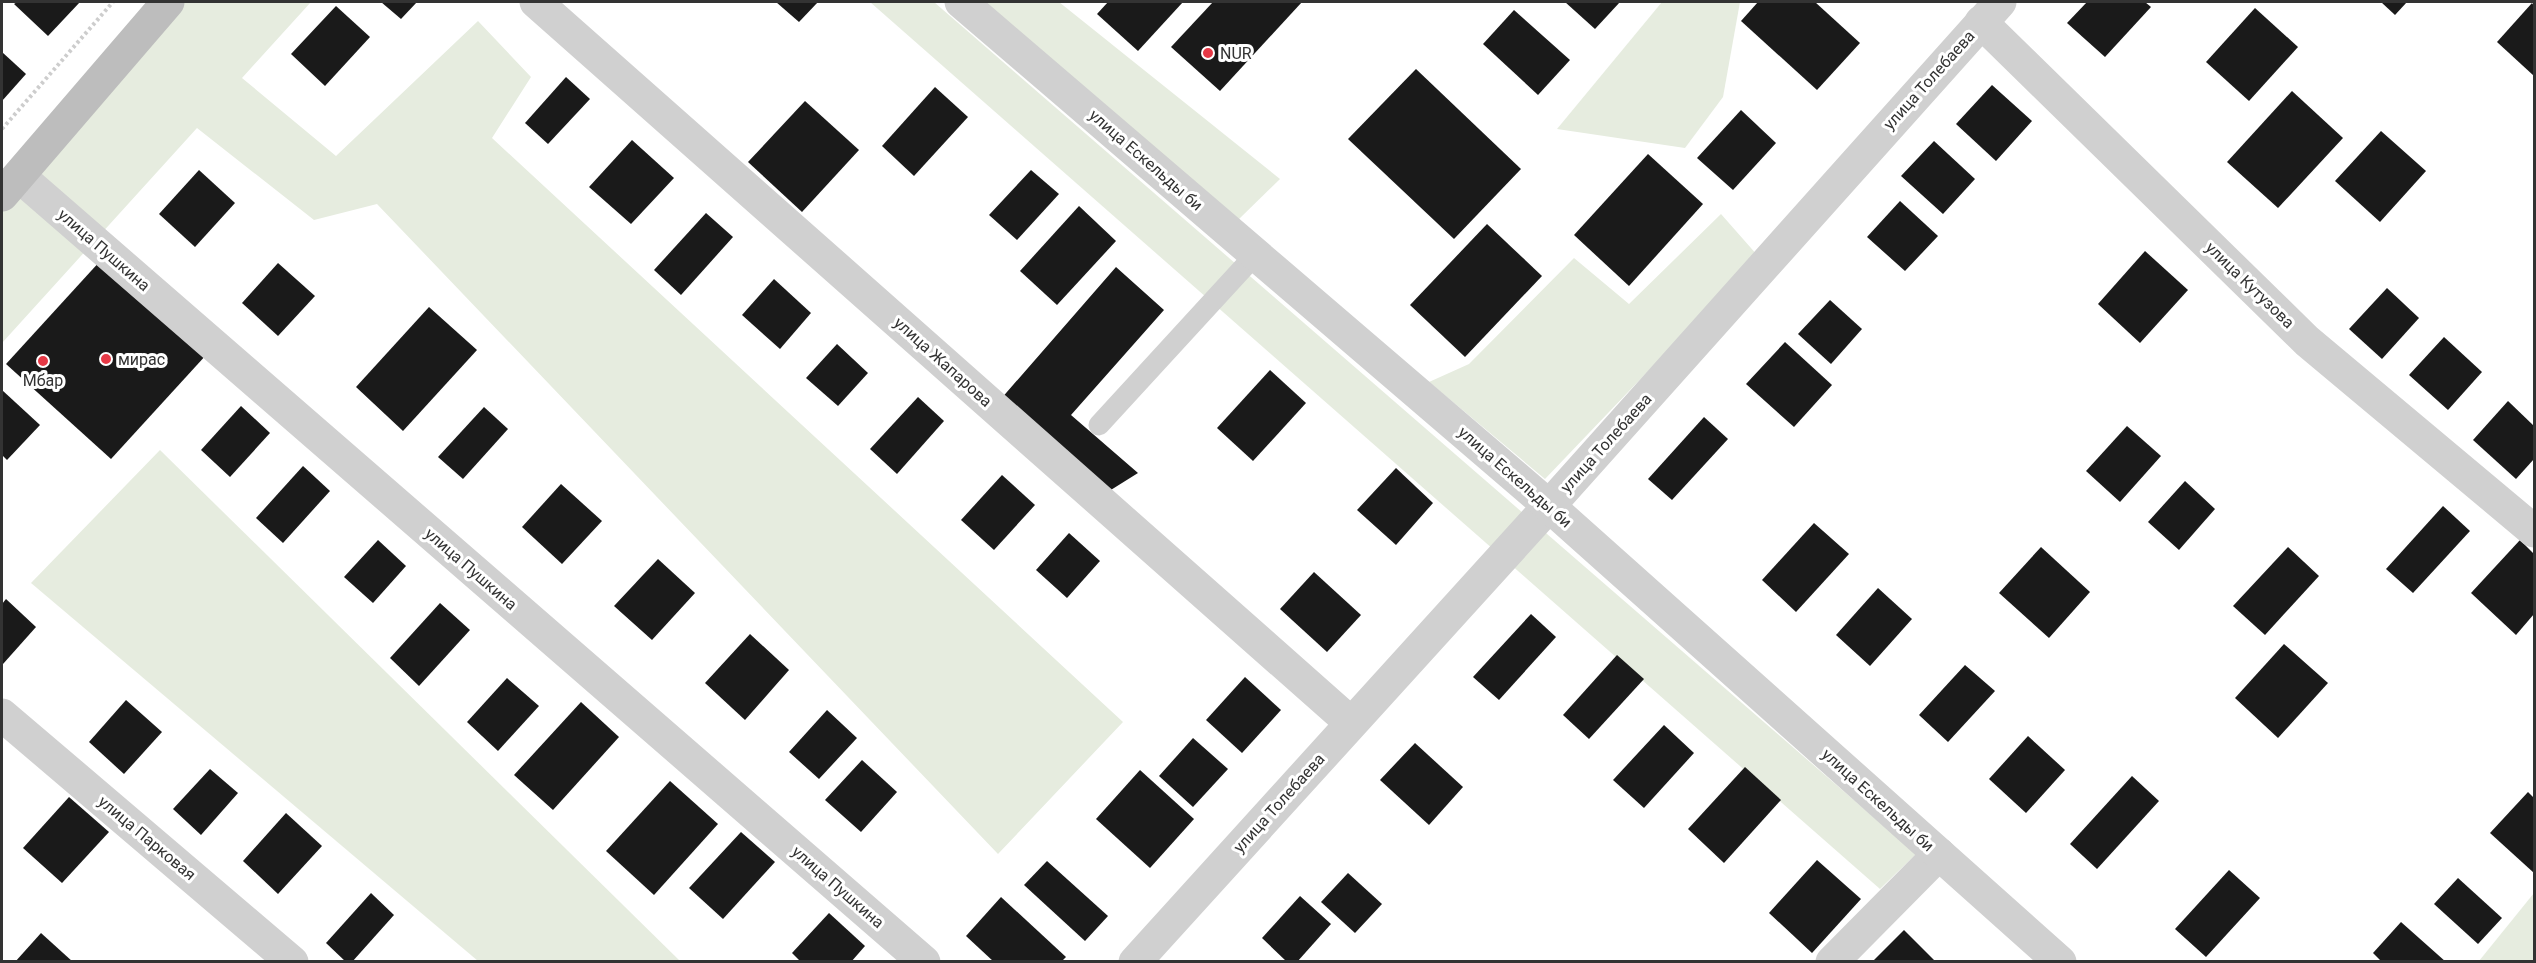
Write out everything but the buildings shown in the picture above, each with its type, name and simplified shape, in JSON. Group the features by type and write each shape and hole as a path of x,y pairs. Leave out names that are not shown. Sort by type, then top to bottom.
{"main road":[{"path":"10,185 168,2"}],"street":[{"name":"улица Жапарова","path":"536,2 1351,723"},
{"name":"улица Ескельды би","path":"961,2 1549,506 2060,962"},
{"name":"улица Толебаева","path":"1135,962 1549,506 1991,12"},
{"name":"улица Кутузова","path":"1991,12 2307,341 2535,531"},
{"name":"улица Пушкина","path":"10,185 924,962"},
{"name":"улица Парковая","path":"2,715 292,962"},
{"path":"1832,962 1939,854"}],"lane":[{"path":"1099,425 1256,254"}],"path":[{"path":"2,129 113,2"}],"shaded area":[{"path":"184,2 311,2 242,78 336,156 478,21 531,77 492,138 1123,722 998,854 377,204 314,220 197,128 2,343 2,208"},
{"path":"870,2 934,2 1916,854 1880,889"},
{"path":"973,2 1059,2 1280,179 1238,220"},
{"path":"1662,2 1740,2 1723,97 1685,148 1557,129"},
{"path":"1721,214 1758,256 1545,479 1429,382 1469,364 1574,258 1629,304"},
{"path":"160,450 680,961 478,961 31,583"},
{"path":"2534,893 2534,961 2479,961"}],"place":[{"name":"NUR","path":"1208,53"},
{"name":"мирас","path":"106,359"},
{"name":"Мбар","path":"43,361"}]}
